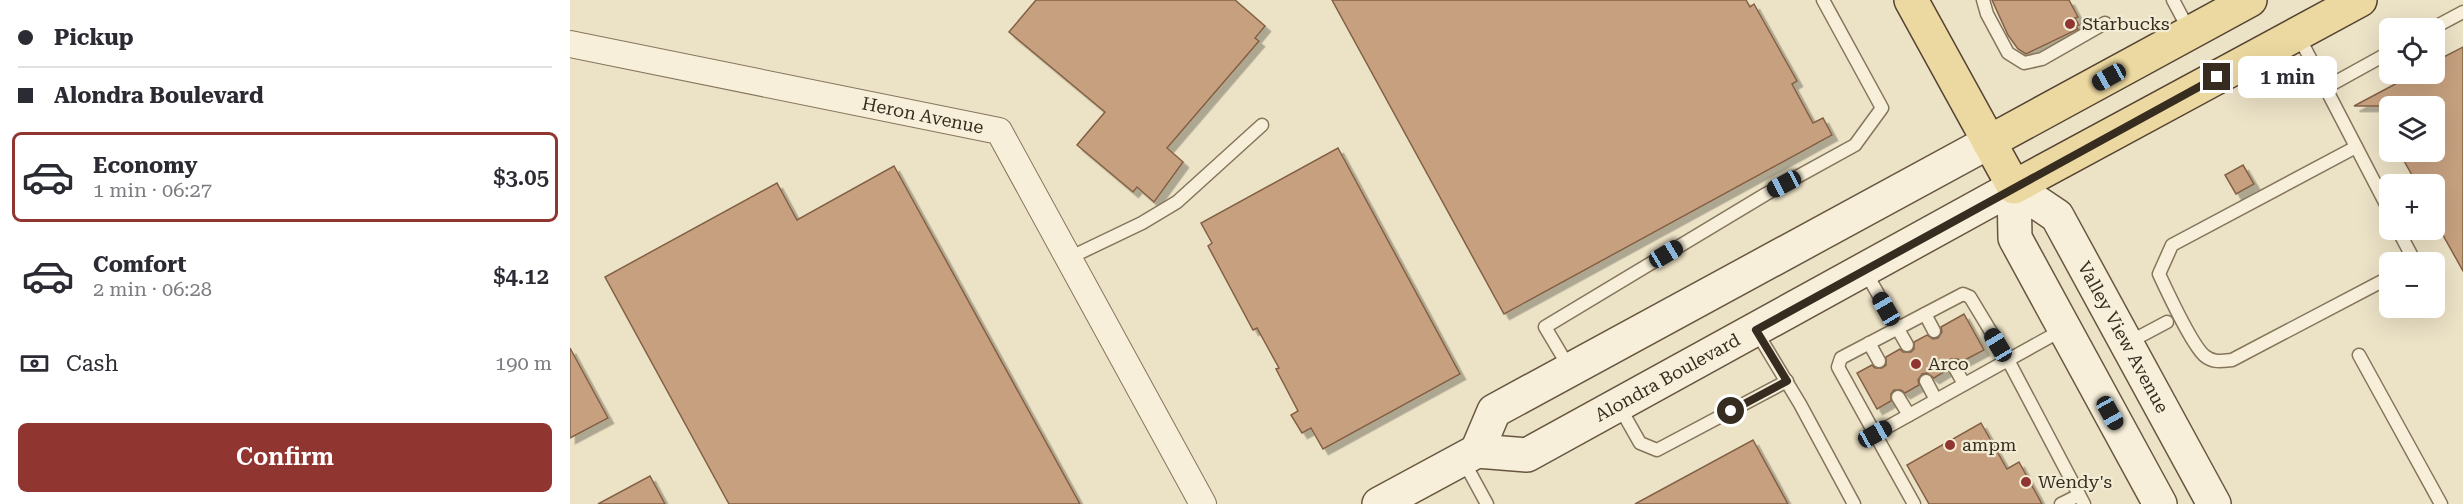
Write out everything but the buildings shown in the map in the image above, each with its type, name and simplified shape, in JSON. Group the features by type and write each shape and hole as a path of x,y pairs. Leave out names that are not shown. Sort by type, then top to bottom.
{"main road":[{"name":"Valley View Avenue","path":"1911,0 2014,187 2057,216 2214,504"},
{"path":"1379,504 1470,455 1494,411 2250,0"},
{"name":"Alondra Boulevard","path":"1470,455 1527,455 2360,0"},
{"name":"Valley View Avenue","path":"2014,187 2015,238 2153,501"}],"street":[{"name":"Heron Avenue","path":"570,44 999,131 1203,504"}],"lane":[{"path":"1571,370 1545,327 1766,194 1855,145 1882,108 1823,0"},
{"path":"1983,0 1987,14 2008,53 2024,63 2042,59 2105,23"},
{"path":"2173,0 2190,33"},
{"path":"2445,22 2463,12"},
{"path":"2298,33 2379,191"},
{"path":"2325,88 2379,58"},
{"path":"1069,258 1142,224 1177,202 1262,125"},
{"path":"2356,147 2172,245 2159,274 2179,315 2204,356 2216,362 2232,360 2379,283"},
{"path":"1864,270 1907,345"},
{"path":"1914,504 1838,367 1841,358 1963,294 1970,297 2008,360 2081,499 2061,504"},
{"path":"1925,314 1934,331"},
{"path":"2135,339 2167,322"},
{"path":"1875,434 2064,329"},
{"path":"1756,330 1787,381 1854,504"},
{"path":"1869,344 1879,361"},
{"path":"2359,355 2441,504"},
{"path":"1954,366 1964,384"},
{"path":"1619,405 1640,443 1657,450 1787,381"},
{"path":"1926,381 1936,400"},
{"path":"1898,397 1909,415"},
{"path":"1470,455 1487,504"}],"place":[{"name":"Starbucks","path":"2070,24"},
{"name":"Arco","path":"1916,364"},
{"name":"ampm","path":"1950,445"},
{"name":"Wendy's","path":"2026,482"}],"route":[{"path":"1731,411 1787,381 1756,330 2217,77"}]}
